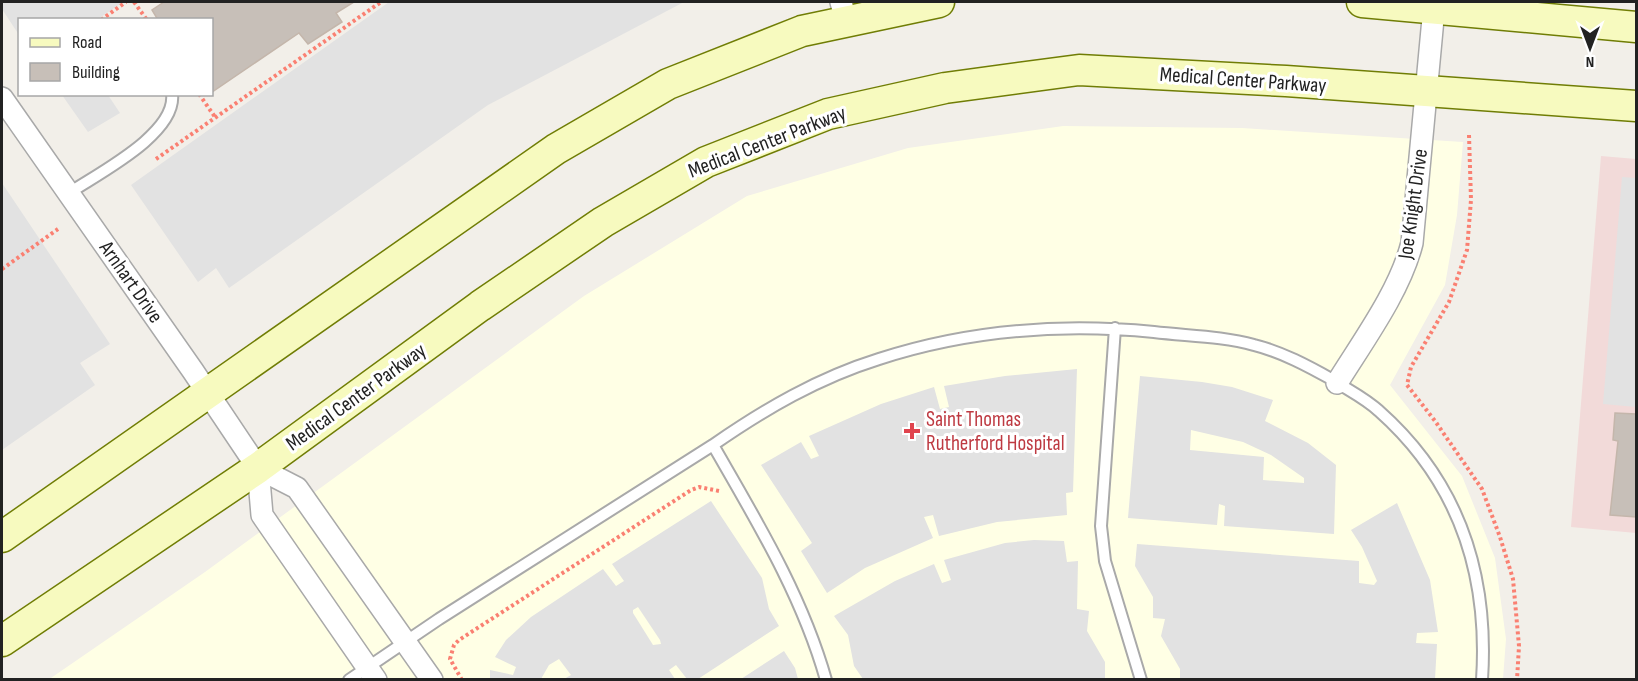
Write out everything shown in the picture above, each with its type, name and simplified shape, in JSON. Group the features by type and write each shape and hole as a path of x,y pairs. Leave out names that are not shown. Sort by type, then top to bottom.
{"main road":[{"path":"2,537 556,149 668,84 802,31 843,11 939,2"},
{"path":"1362,2 1435,5 1636,27"},
{"name":"Medical Center Parkway","path":"2,640 258,468 471,313 603,222 706,162 828,114 945,88 1079,70 1286,81 1636,106"}],"street":[{"name":"Joe Knight Drive","path":"1337,383 1395,286 1412,243 1435,5"},
{"name":"Arnhart Drive","path":"3,105 69,193 209,393 258,468 261,515 372,673"},
{"name":"Arnhart Drive","path":"258,468 297,488 432,680"}],"lane":[{"path":"69,193 142,145 164,123 173,102 172,96"},
{"path":"349,680 372,673 406,640 754,417 805,389 879,359 935,343 991,333 1056,328 1115,328 1256,345 1292,358 1364,399 1400,431 1418,451 1453,508 1471,556 1482,602 1484,648 1482,680"},
{"path":"1115,328 1101,543 1141,680"},
{"path":"713,445 753,513 799,605 825,680"}],"path":[{"path":"104,18 126,2"},
{"path":"134,2 146,18"},
{"path":"152,161 381,2"},
{"path":"200,96 215,117"},
{"path":"1469,135 1471,200 1467,250 1449,302 1410,367 1407,385 1482,489 1500,537 1513,579 1519,646 1517,680"},
{"path":"2,269 58,229"},
{"path":"462,680 450,659 454,645 459,640 691,490 699,487 718,490 722,496"}],"shaded area":[{"path":"2,2 123,2 99,18 18,18 18,33 2,9"},
{"path":"389,2 684,2 488,105 229,288 216,268 198,282 131,185"},
{"path":"63,96 109,96 120,113 88,132"},
{"name":"Saint Thomas Rutherford Hospital","path":"1063,126 1242,128 1463,142 1457,215 1445,285 1390,385 1462,476 1495,558 1506,639 1503,679 48,680 205,572 584,296 747,196 908,148"},
{"path":"1601,156 1636,159 1636,533 1571,527"},
{"path":"1622,177 1636,178 1636,407 1603,404"},
{"path":"2,183 110,344 80,363 95,385 2,450"},
{"path":"1077,369 1073,492 1066,493 1067,515 997,522 939,536 933,515 924,517 933,538 865,568 827,593 801,551 812,543 761,465 801,442 811,459 819,456 809,436 881,404 934,387 940,409 949,407 944,386 1005,376"},
{"path":"1140,376 1232,387 1273,400 1265,421 1308,443 1336,465 1334,534 1224,526 1225,506 1219,504 1217,525 1128,518","holes":["1191,430 1243,442 1271,455 1304,478 1304,483 1263,480 1264,457 1190,450"]},
{"path":"711,501 762,578 769,609 779,626 698,679 687,679 676,665 669,670 675,679 564,679 571,675 559,659 549,665 541,679 490,679 490,670 513,675 516,667 495,657 506,640 531,617 603,569 616,586 624,581 612,564","holes":["638,607 661,644 653,645 633,610"]},
{"path":"1397,503 1430,580 1438,632 1417,633 1416,643 1437,644 1435,679 1180,679 1180,669 1161,636 1165,619 1153,618 1153,597 1135,566 1137,544 1359,561 1359,583 1374,585 1377,581 1362,547 1351,530"},
{"path":"1034,540 1064,541 1067,562 1078,561 1077,609 1089,611 1087,631 1105,662 1105,679 863,679 854,666 848,635 834,616 895,581 934,564 942,583 951,580 944,560 1005,543"},
{"path":"784,651 795,668 798,679 741,679"}],"building":[{"path":"164,2 354,2 336,13 342,22 308,44 299,33 213,91 213,18 157,18 152,10"},
{"path":"1615,413 1636,414 1636,517 1610,515 1618,441 1613,440"}],"place":[{"name":"Saint Thomas Rutherford Hospital","path":"912,431"}]}
